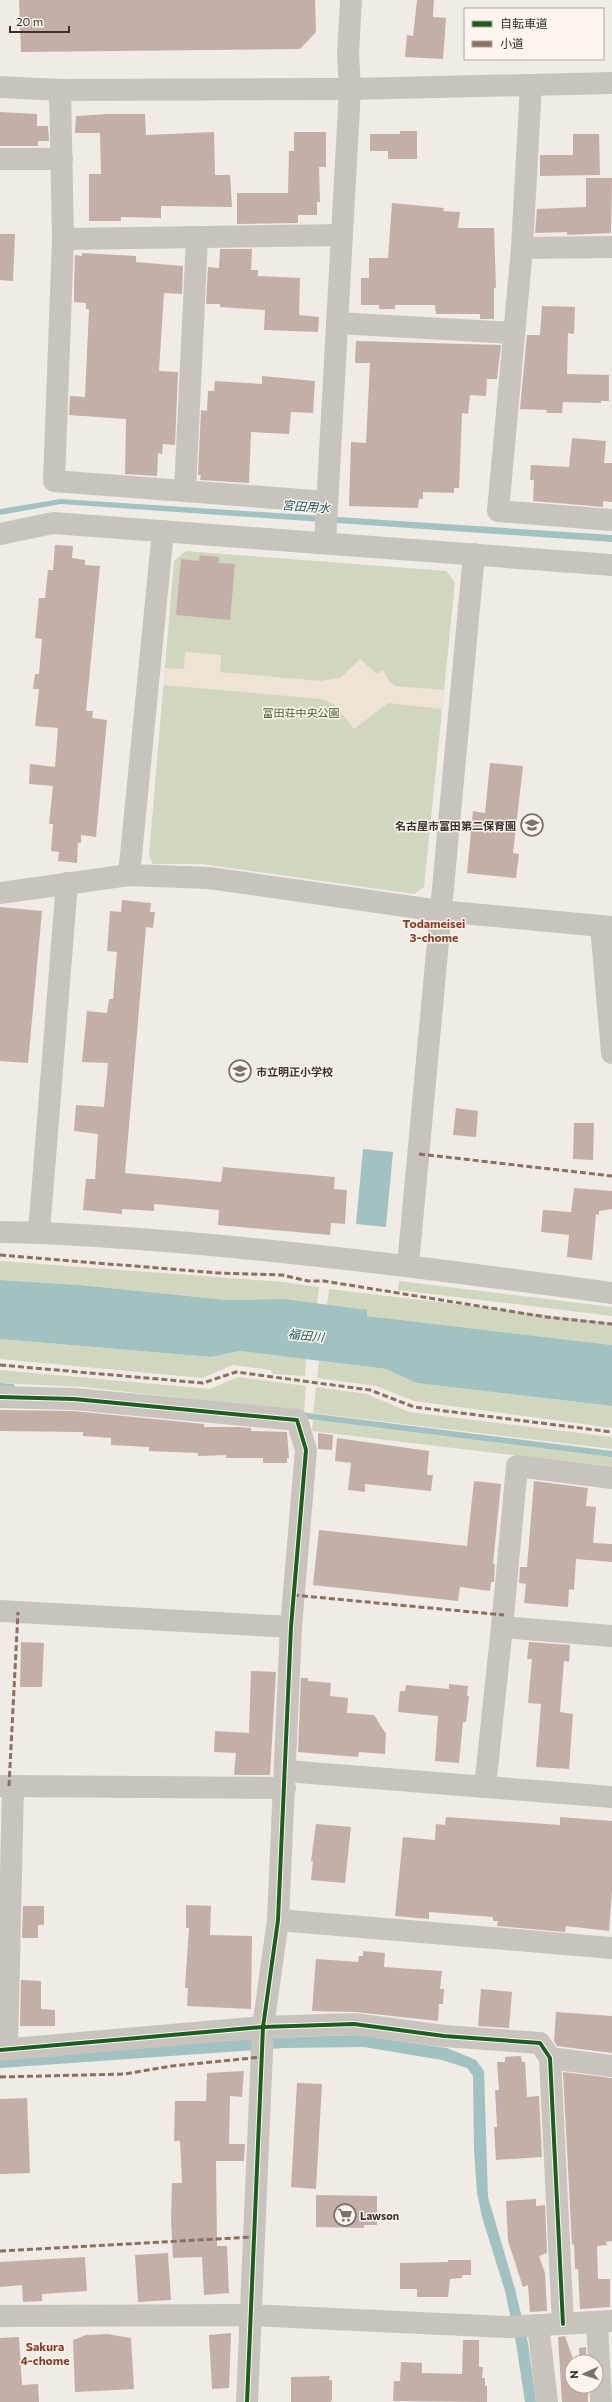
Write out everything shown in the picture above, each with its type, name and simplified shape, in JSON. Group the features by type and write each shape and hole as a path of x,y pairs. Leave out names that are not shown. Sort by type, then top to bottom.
{"street":[{"path":"326,521 350,89 348,53 351,0"},
{"path":"0,86 60,90 350,89 612,83"},
{"path":"531,85 522,248 498,511 612,520"},
{"path":"60,90 63,239 54,481 185,491 474,554 612,565"},
{"path":"0,159 62,159"},
{"path":"63,239 342,235"},
{"path":"185,491 197,238"},
{"path":"522,248 612,247"},
{"path":"337,323 514,333"},
{"path":"0,534 53,523 163,531 326,521"},
{"path":"129,875 163,531"},
{"path":"408,1265 474,554"},
{"path":"0,893 129,875 209,878 440,911 606,927 612,1053"},
{"path":"39,1232 67,883"},
{"path":"0,1232 39,1232 210,1245 408,1265 612,1293"},
{"path":"0,1396 74,1398 298,1420 306,1450 291,1627 278,1920 263,2027 249,2315 247,2402"},
{"path":"485,1787 517,1466 612,1478"},
{"path":"0,1611 291,1627"},
{"path":"502,1627 612,1636"},
{"path":"563,2324 550,2058 540,2043 444,2036 354,2024 263,2027 4,2050 7,1786 285,1780 485,1787 612,1797"},
{"path":"278,1920 612,1948"},
{"path":"550,2058 612,2066"},
{"path":"0,2316 249,2315 506,2327 605,2322 601,2402"},
{"path":"533,2326 547,2402"}],"green space":[{"name":"富田荘中央公園","path":"186,551 446,571 455,582 424,887 414,894 202,864 153,864 149,855 174,561"},
{"path":"0,1261 283,1282 319,1287 317,1304 284,1299 227,1300 80,1285 0,1280"},
{"path":"399,1281 612,1307 612,1316 398,1290"},
{"path":"329,1289 612,1323 612,1345 366,1316 366,1311 327,1305"},
{"path":"0,1339 211,1357 240,1351 306,1359 305,1376 273,1374 271,1370 233,1365 202,1378 0,1359"},
{"path":"319,1361 386,1369 416,1383 612,1406 612,1428 414,1401 376,1386 317,1378"},
{"path":"0,1370 210,1389 238,1377 306,1386 304,1412 83,1387 0,1383"},
{"path":"316,1387 367,1394 409,1412 612,1437 612,1449 313,1413"},
{"path":"313,1420 612,1457 612,1467 312,1431"}],"shaded area":[{"path":"185,652 221,655 220,672 320,681 340,678 360,659 377,674 383,670 389,681 395,686 444,690 442,709 388,703 354,729 335,705 321,699 163,685 165,668 184,669"}],"water":[{"path":"61,499 612,535 612,542 61,504 0,515 0,509"},
{"path":"363,1149 393,1152 386,1227 356,1224"},
{"name":"福田川","path":"0,1280 80,1285 227,1300 284,1299 367,1310 367,1316 612,1345 612,1406 416,1383 386,1369 240,1351 211,1357 0,1339"},
{"path":"357,2035 447,2048 476,2060 484,2071 488,2197 515,2289 528,2343 536,2402 525,2402 516,2343 505,2291 482,2217 477,2193 474,2149 473,2076 467,2068 442,2060 364,2047 284,2048 0,2068 0,2057 268,2038"}],"building":[{"path":"19,0 315,0 316,32 300,49 21,52"},
{"path":"417,0 434,0 433,17 446,18 443,59 405,57 407,35 413,36"},
{"path":"0,112 37,114 37,126 48,126 49,141 38,141 38,146 0,146"},
{"path":"145,114 146,135 214,132 215,175 230,175 232,207 161,206 161,218 121,217 121,221 89,221 89,174 101,174 100,133 75,133 76,116"},
{"path":"400,131 417,131 417,159 388,159 388,151 370,151 370,134 400,134"},
{"path":"294,132 326,132 326,167 319,167 320,202 317,202 317,215 298,215 298,223 237,224 237,193 288,193 289,151 294,151"},
{"path":"573,134 599,134 600,175 540,176 540,155 573,155"},
{"path":"586,178 612,178 611,233 567,235 567,232 535,233 537,209 586,207"},
{"path":"392,203 444,208 443,211 460,212 458,228 494,228 496,288 494,288 494,319 480,319 480,314 436,314 435,305 395,305 395,309 379,309 379,305 361,305 361,278 369,278 369,258 388,258"},
{"path":"0,234 15,234 13,281 0,280"},
{"path":"220,249 252,249 251,270 258,270 258,276 300,278 299,315 319,317 318,332 264,330 265,310 220,307 220,304 206,304 208,267 219,268"},
{"path":"82,253 136,256 136,262 183,266 182,294 164,293 159,371 178,372 175,445 163,444 162,454 158,453 157,476 125,474 126,419 69,415 70,396 85,397 89,309 86,309 86,303 74,302 75,255 82,256"},
{"path":"542,306 575,307 574,334 568,333 567,374 609,375 609,401 601,401 601,403 563,402 562,413 546,413 547,410 520,409 527,335 540,335"},
{"path":"356,341 501,345 497,379 487,379 486,396 470,395 468,414 462,413 459,488 454,488 454,493 423,492 423,499 419,499 418,508 349,506 351,442 366,443 370,363 355,363"},
{"path":"262,376 315,381 313,413 291,412 289,434 251,432 249,483 200,480 201,475 198,475 201,410 207,411 208,391 214,391 215,381 262,384"},
{"path":"572,438 606,441 604,463 612,463 612,502 603,501 603,507 533,501 534,480 530,480 531,465 569,467"},
{"path":"55,545 73,546 72,558 85,560 85,565 100,566 86,711 93,711 92,718 107,720 96,837 81,835 81,843 78,843 77,863 58,861 59,852 51,851 53,824 49,824 53,786 29,784 30,764 55,767 58,728 35,726 39,689 33,689 35,674 39,674 42,639 35,638 39,598 45,598 48,570 53,570"},
{"path":"200,555 219,557 219,563 235,564 230,620 176,615 181,559 199,561"},
{"path":"490,763 523,766 513,853 519,854 516,878 467,873 473,811 485,813"},
{"path":"122,900 151,903 150,912 155,912 153,928 146,927 125,1173 221,1182 223,1167 335,1177 334,1189 347,1190 345,1224 331,1223 330,1235 218,1225 219,1210 154,1204 154,1211 122,1209 122,1214 83,1210 86,1179 95,1179 98,1134 74,1131 76,1105 104,1107 108,1063 82,1062 87,1011 107,1013 109,999 113,999 117,952 107,951 110,911 121,912"},
{"path":"0,907 42,911 28,1063 0,1061"},
{"path":"456,1108 478,1111 476,1137 453,1135"},
{"path":"574,1123 594,1123 593,1160 573,1159"},
{"path":"574,1188 612,1191 612,1209 599,1211 599,1215 596,1214 592,1260 567,1257 569,1235 541,1232 543,1210 571,1212"},
{"path":"0,1410 73,1411 204,1424 204,1427 238,1427 251,1428 251,1431 287,1432 289,1458 287,1458 287,1463 263,1463 263,1458 226,1458 226,1455 198,1456 198,1453 149,1451 149,1447 111,1445 111,1438 83,1436 83,1432 0,1431"},
{"path":"318,1433 333,1435 332,1450 318,1449"},
{"path":"337,1438 429,1451 427,1475 433,1475 431,1491 365,1484 365,1492 348,1490 351,1463 335,1461"},
{"path":"474,1481 501,1484 493,1564 495,1564 494,1582 491,1582 490,1591 460,1587 458,1601 313,1585 319,1530 467,1546"},
{"path":"534,1481 588,1488 586,1506 596,1507 593,1543 612,1544 612,1562 576,1559 574,1590 569,1589 568,1607 524,1603 526,1584 519,1583 520,1567 527,1567"},
{"path":"21,1642 44,1643 42,1687 20,1687"},
{"path":"529,1642 570,1645 569,1662 564,1661 560,1712 573,1714 569,1769 536,1767 541,1704 528,1703 532,1659 527,1659"},
{"path":"251,1671 276,1672 270,1775 234,1775 236,1753 214,1752 215,1731 249,1733"},
{"path":"301,1678 308,1678 308,1681 331,1683 330,1696 348,1698 347,1713 374,1715 386,1734 385,1754 359,1752 358,1757 298,1752"},
{"path":"449,1684 468,1686 467,1696 469,1696 466,1722 463,1722 459,1763 435,1761 438,1716 398,1712 400,1691 405,1691 406,1685 449,1689"},
{"path":"446,1817 560,1825 560,1817 612,1821 612,1891 609,1931 566,1926 565,1932 497,1926 498,1921 493,1921 493,1917 429,1912 429,1919 395,1916 403,1837 435,1840 436,1824 445,1825"},
{"path":"316,1824 351,1827 345,1883 311,1880 313,1861 311,1861"},
{"path":"186,1905 211,1906 210,1935 252,1936 251,2009 187,2006 188,1988 185,1988 189,1928 186,1928"},
{"path":"23,1906 44,1906 44,1925 38,1925 38,1938 22,1938"},
{"path":"363,1951 385,1953 384,1967 442,1971 440,1989 444,1989 443,2004 439,2004 438,2021 356,2012 312,2011 316,1959 358,1962 359,1956 363,1956"},
{"path":"21,1980 41,1981 41,2009 55,2010 55,2026 20,2026"},
{"path":"481,1989 512,1992 509,2028 478,2026"},
{"path":"556,2012 612,2016 612,2053 557,2046 554,2041"},
{"path":"521,2056 522,2062 525,2062 527,2097 539,2096 542,2157 496,2160 494,2127 497,2127 495,2090 499,2090 497,2062 505,2062 505,2057"},
{"path":"244,2071 242,2097 230,2096 229,2144 245,2144 244,2161 216,2161 217,2246 227,2246 229,2293 204,2295 202,2257 173,2258 171,2219 172,2183 182,2183 180,2141 174,2141 175,2101 206,2101 207,2073"},
{"path":"563,2072 612,2078 612,2241 606,2242 607,2245 597,2246 598,2279 610,2279 610,2307 580,2309 578,2269 575,2269 574,2244 572,2245"},
{"path":"297,2083 322,2084 316,2189 291,2187"},
{"path":"27,2098 30,2173 0,2174 0,2099"},
{"path":"316,2195 377,2196 377,2225 364,2225 364,2228 316,2227"},
{"path":"536,2199 536,2206 545,2205 547,2253 539,2256 545,2273 547,2311 530,2312 528,2285 523,2287 508,2241 506,2201"},
{"path":"168,2253 171,2300 138,2302 135,2255"},
{"path":"85,2257 87,2291 42,2294 42,2301 23,2302 22,2285 0,2287 0,2262"},
{"path":"448,2260 471,2260 471,2275 462,2275 462,2278 450,2279 448,2297 417,2297 417,2289 400,2289 400,2263 448,2262"},
{"path":"231,2333 229,2388 212,2389 209,2335"},
{"path":"107,2334 131,2338 134,2389 75,2392 73,2340 86,2335"},
{"path":"565,2336 571,2354 564,2354 564,2394 588,2394 588,2402 562,2402 558,2337"},
{"path":"19,2337 22,2385 38,2384 39,2402 0,2402 0,2338"},
{"path":"463,2340 479,2340 479,2367 483,2367 482,2378 485,2378 485,2386 487,2386 487,2402 393,2401 394,2381 400,2381 401,2362 422,2363 422,2373 462,2374"},
{"path":"586,2347 586,2354 579,2354 579,2348"},
{"path":"330,2376 329,2380 332,2380 332,2400 330,2402 291,2402 291,2377"}],"waterway":[{"path":"0,1386 12,1387"},
{"path":"300,1415 612,1454"}],"marked path":[{"path":"419,1154 612,1176"},
{"path":"0,1255 218,1273 282,1275 308,1281 324,1281 546,1317 612,1324"},
{"path":"0,1365 203,1383 236,1372 370,1390 414,1407 612,1432"},
{"path":"293,1595 504,1615"},
{"path":"9,1786 18,1612"},
{"path":"0,2077 125,2074 172,2066 262,2057"},
{"path":"0,2251 253,2237"}],"cycle path":[{"path":"0,1397 74,1399 297,1420 306,1450 291,1627 278,1920 263,2027 247,2402"},
{"path":"0,2050 263,2027 354,2024 444,2036 540,2043 550,2058 563,2324"}],"place":[{"name":"名古屋市富田第二保育園","path":"532,825"},
{"name":"市立明正小学校","path":"240,1071"},
{"name":"Lawson","path":"345,2215"}],"district":[{"name":"Todameisei 3-chome","path":"434,930"},
{"name":"Sakura 4-chome","path":"45,2353"}],"water label":[{"name":"宮田用水","path":"306,506"}]}
